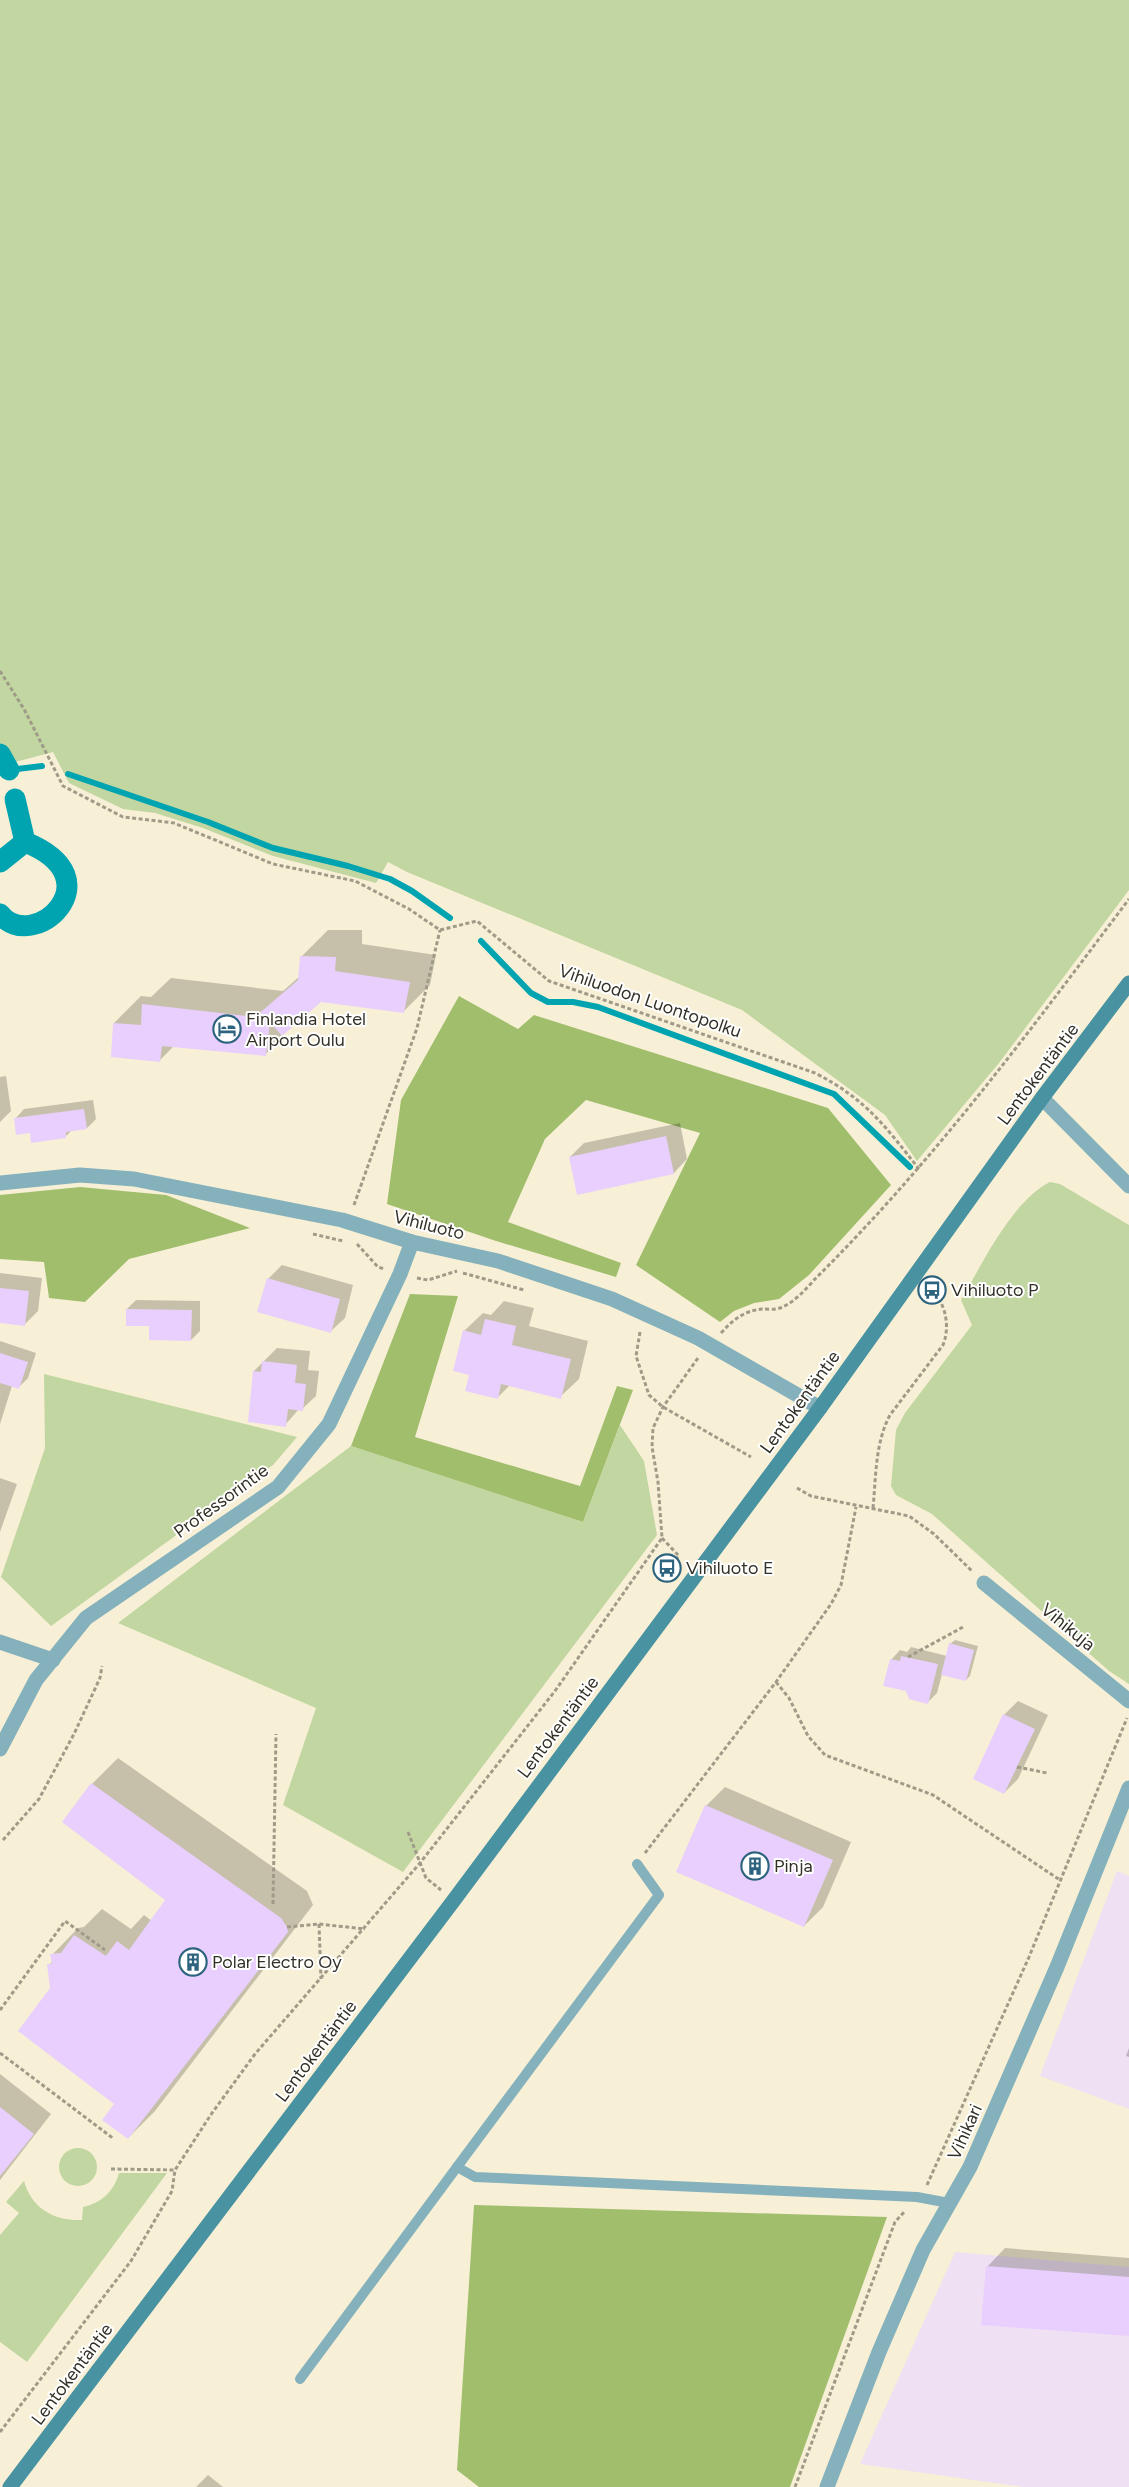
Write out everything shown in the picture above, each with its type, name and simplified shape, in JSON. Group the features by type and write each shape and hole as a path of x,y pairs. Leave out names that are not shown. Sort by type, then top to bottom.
{"main road":[{"name":"Lentokentäntie","path":"10,2487 454,1900 820,1408 1042,1098 1129,983"}],"street":[{"path":"1042,1098 1129,1186"},
{"name":"Vihiluoto","path":"0,1183 80,1175 134,1179 342,1220 412,1242 498,1261 612,1299 710,1346 820,1408"},
{"name":"Professorintie","path":"0,1749 36,1680 86,1618 278,1486 329,1424 400,1274 412,1242"},
{"name":"Vihikuja","path":"984,1582 1129,1701"},
{"path":"0,1642 53,1660"},
{"name":"Vihikari","path":"827,2487 879,2352 923,2250 970,2167 1038,2011 1129,1788"}],"lane":[{"path":"300,2379 659,1895 637,1864"},
{"path":"457,2167 475,2177 917,2197 949,2203"}],"path":[{"path":"0,671 24,709 63,786 123,817 174,823 273,864 355,881 409,910 440,930 418,1028 354,1205"},
{"path":"710,1346 736,1317 753,1310 780,1308 797,1297 874,1218 919,1169 1004,1067 1129,899"},
{"name":"Vihiluodon Luontopolku","path":"440,930 476,921 549,981 806,1070 832,1082 878,1116 919,1169"},
{"path":"310,1233 358,1244 378,1267 400,1274 428,1280 455,1271 528,1291"},
{"path":"873,1508 879,1444 884,1427 890,1415 943,1345 947,1334 944,1310 932,1290 914,1276"},
{"path":"632,1329 648,1336"},
{"path":"640,1332 636,1356 649,1395 663,1408 751,1456"},
{"path":"0,2432 131,2261 172,2191 174,2170 255,2054 365,1929 420,1863 555,1691 662,1538 658,1482 652,1447 653,1428 663,1408 700,1357 691,1353"},
{"path":"797,1488 810,1496 856,1507 897,1513 920,1522 984,1582"},
{"path":"637,1864 776,1682 831,1604 840,1585 856,1507"},
{"path":"662,1538 679,1556 667,1568 688,1584"},
{"path":"908,1657 965,1626"},
{"path":"3,1840 39,1799 100,1678 102,1666"},
{"path":"776,1682 789,1698 808,1736 825,1755 933,1795 1060,1880"},
{"path":"795,2487 895,2222 930,2180 1060,1880 1129,1712"},
{"path":"273,1904 276,1734"},
{"path":"1017,1766 1047,1773"},
{"path":"408,1832 426,1878 454,1900"},
{"path":"0,2010 65,1921 105,1950"},
{"path":"287,1927 320,1924 365,1929"},
{"path":"320,1924 321,1979"},
{"path":"0,2053 114,2139"},
{"path":"111,2169 174,2170"}],"shaded area":[{"path":"1117,1871 1129,1876 1129,2109 1040,2076"},
{"path":"955,2252 1129,2267 1129,2487 1023,2487 860,2464"}],"green space":[{"path":"0,0 1129,0 1129,890 999,1063 917,1161 885,1115 742,1010 407,872 388,862 376,883 273,856 203,828 155,813 123,809 69,783 53,752 0,766"},
{"path":"459,996 518,1029 534,1015 828,1108 891,1185 809,1275 779,1299 754,1303 734,1311 720,1322 636,1265 700,1133 586,1100 545,1139 508,1222 621,1263 616,1277 496,1241 387,1204 401,1100"},
{"path":"1050,1182 1060,1184 1129,1225 1129,1684 1109,1671 932,1514 896,1495 891,1486 896,1430 905,1413 972,1325 961,1300 1011,1218 1036,1191"},
{"path":"80,1187 166,1195 250,1228 129,1259 85,1302 49,1298 44,1262 0,1259 0,1195"},
{"path":"410,1294 458,1296 415,1437 580,1486 617,1386 633,1390 583,1522 351,1446"},
{"path":"44,1374 297,1437 273,1465 51,1626 1,1577 45,1448"},
{"path":"620,1425 644,1461 657,1535 403,1872 283,1805 316,1708 118,1623 351,1446 583,1522"},
{"path":"78,2148 91,2154 97,2167 91,2180 78,2186 65,2180 59,2167 65,2154"},
{"path":"119,2173 167,2173 27,2362 0,2342 0,2235 19,2213 6,2202 24,2181 32,2199 38,2206 62,2218 82,2220 83,2207 96,2203 106,2196 114,2186"},
{"path":"474,2205 887,2217 790,2487 479,2487 457,2470"}],"building":[{"path":"300,956 336,957 335,971 410,982 404,1013 321,1002 282,1036 270,1022 266,1056 162,1046 160,1062 111,1057 113,1023 141,1025 142,1004 255,1017 298,980"},
{"path":"84,1109 87,1129 66,1132 66,1138 31,1143 30,1133 16,1135 14,1118"},
{"path":"666,1136 674,1174 577,1195 569,1157"},
{"path":"267,1278 340,1299 331,1333 257,1312"},
{"path":"0,1288 29,1291 25,1326 0,1323"},
{"path":"126,1309 192,1310 191,1341 149,1340 149,1326 126,1326"},
{"path":"485,1319 516,1326 512,1345 571,1359 561,1399 501,1384 498,1399 465,1391 469,1375 453,1371 463,1330 481,1335"},
{"path":"0,1353 28,1362 19,1389 0,1383"},
{"path":"262,1361 297,1365 295,1383 306,1384 303,1411 288,1409 286,1427 248,1422 253,1371 261,1372"},
{"path":"949,1643 974,1650 966,1681 941,1675"},
{"path":"901,1656 938,1664 928,1704 909,1699 906,1691 883,1686 890,1659 900,1661"},
{"path":"1003,1714 1035,1729 1004,1794 973,1779"},
{"name":"Polar Electro Oy","path":"91,1783 281,1918 288,1932 128,2139 102,2120 114,2104 18,2031 50,1988 47,1964 52,1964 50,1954 61,1953 74,1935 106,1956 117,1941 129,1950 165,1900 62,1822"},
{"name":"Pinja","path":"705,1805 833,1860 804,1927 676,1872"},
{"path":"0,2107 34,2134 0,2176"},
{"path":"986,2266 1129,2277 1129,2336 981,2325"}],"waterway":[{"path":"0,754 9,770"},
{"path":"9,770 42,766"},
{"path":"68,774 208,822 273,848 348,866 390,879 412,891 450,918"},
{"path":"15,799 25,842"},
{"path":"0,862 25,842"},
{"path":"0,914 14,924 30,925 46,919 59,907 66,892 65,875 52,857 25,842"},
{"path":"481,941 531,993 548,1002 573,1002 598,1007 834,1094 910,1167"}],"place":[{"name":"Finlandia Hotel Airport Oulu","path":"227,1029"},
{"name":"Vihiluoto P","path":"932,1290"},
{"name":"Vihiluoto E","path":"667,1568"},
{"name":"Pinja","path":"755,1866"},
{"name":"Polar Electro Oy","path":"193,1962"}]}
